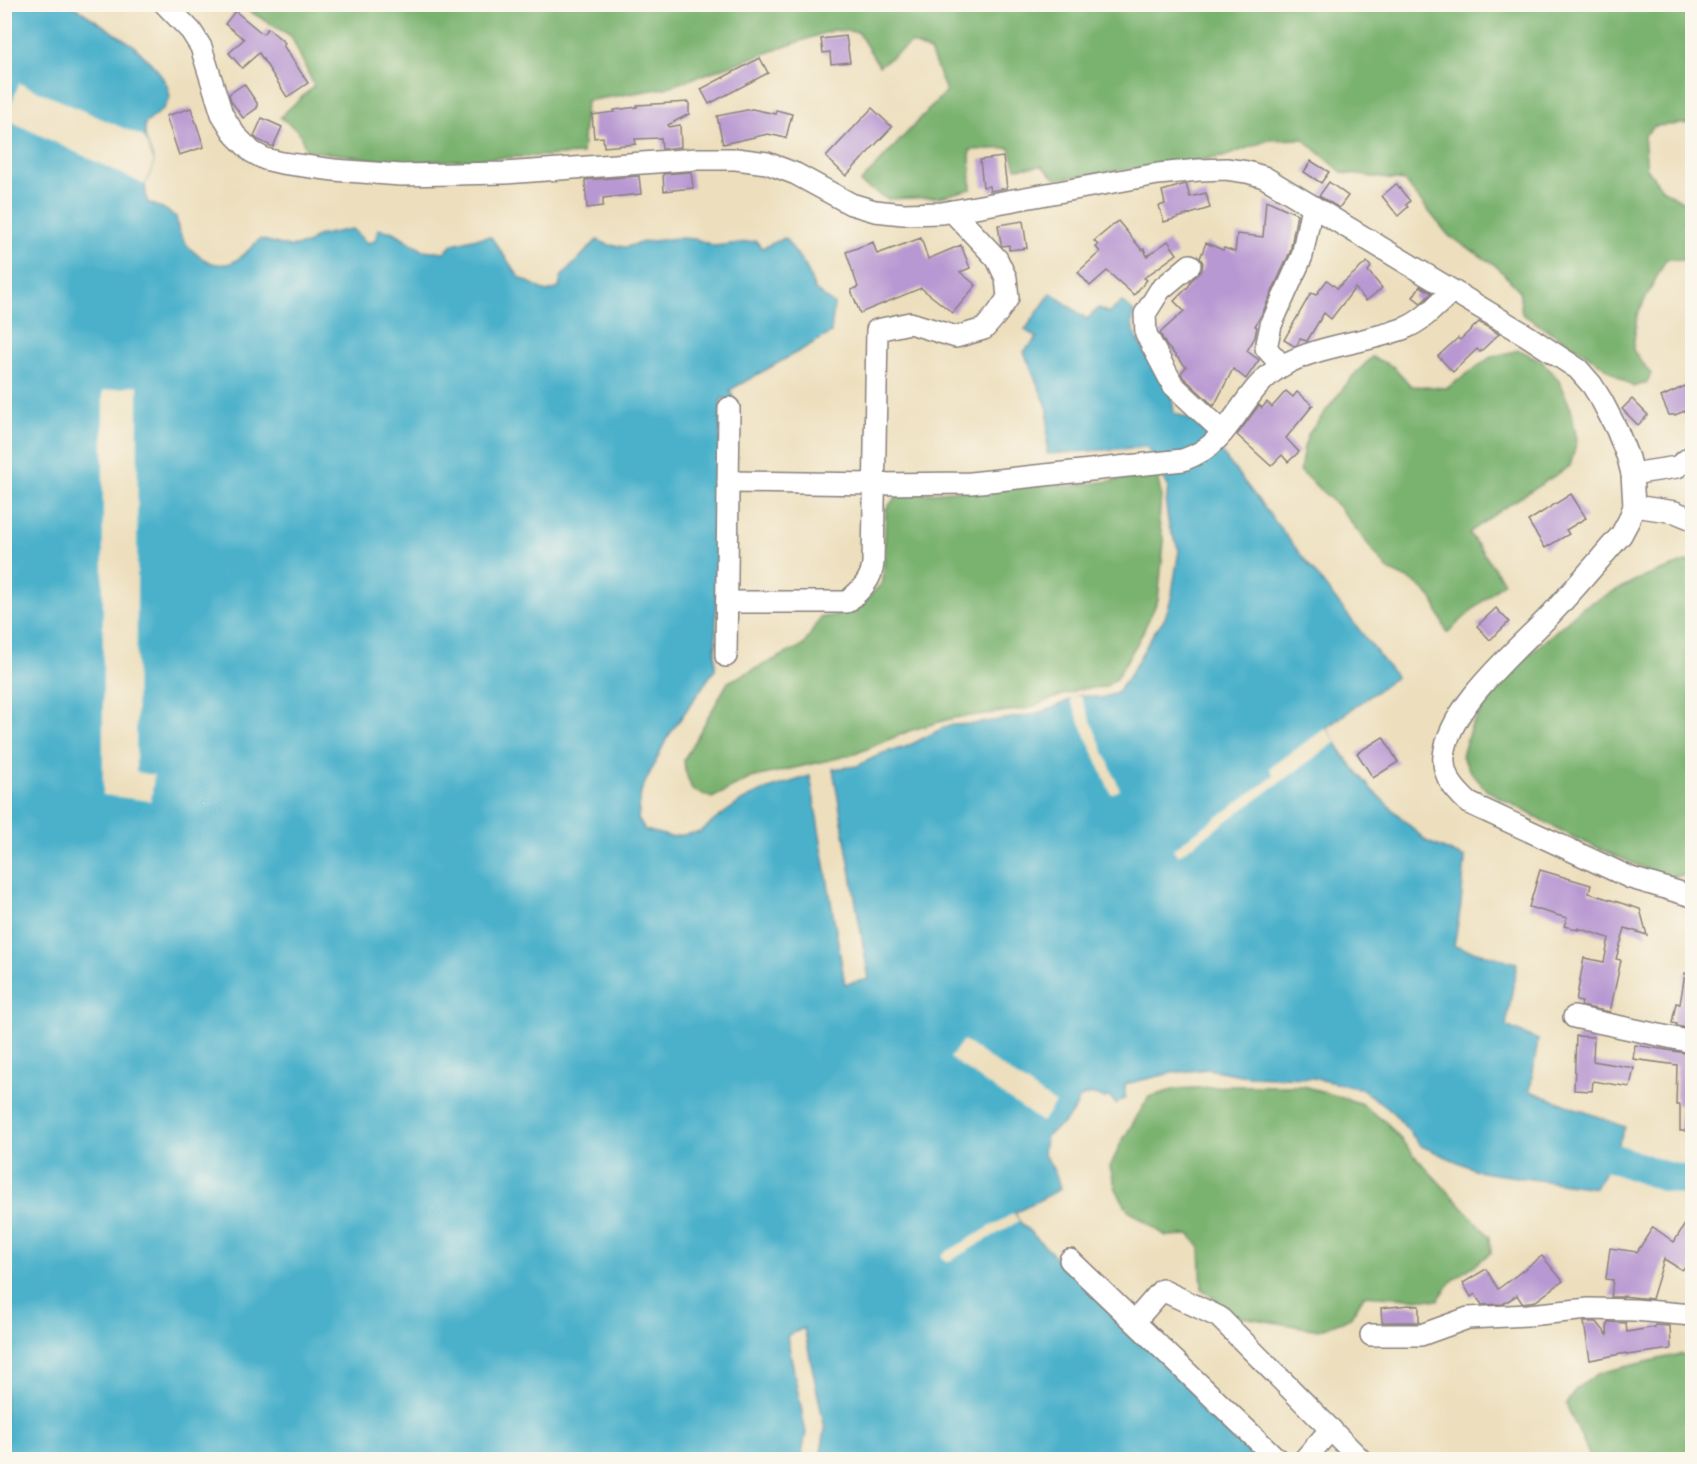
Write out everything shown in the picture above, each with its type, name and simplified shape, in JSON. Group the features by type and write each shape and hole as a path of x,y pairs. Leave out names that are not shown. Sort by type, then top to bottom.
{"street":[{"path":"165,4 191,31 201,47 222,114 235,135 252,152 265,159 334,170 401,175 505,172 697,159 736,159 767,164 796,174 850,204 875,212 903,214 942,213 1158,174 1226,169 1264,177 1526,335 1578,369 1592,385 1617,430 1629,458 1634,506 1629,520 1621,535 1553,613 1501,663 1465,706 1448,738 1444,756 1445,771 1454,789 1469,803 1631,878 1692,896"},
{"path":"1282,366 1266,348 1271,326 1302,256 1312,206"},
{"path":"727,602 847,602 869,579 873,570 877,330 910,323 956,337 984,329 1008,298 1006,278 997,259 952,211"},
{"path":"1190,265 1160,290 1145,314 1146,334 1173,385 1221,435"},
{"path":"728,482 971,483 1184,460 1203,452 1221,435 1247,399 1265,379 1282,366 1314,353 1407,327 1430,312 1452,291"},
{"path":"726,656 729,408"},
{"path":"1632,474 1677,466 1692,456"},
{"path":"1634,506 1675,512 1692,519"},
{"path":"1574,1017 1692,1042"},
{"path":"1070,1260 1278,1460"},
{"path":"1135,1321 1162,1290 1219,1317 1361,1460"},
{"path":"1371,1335 1421,1335 1468,1318 1589,1310 1635,1310 1692,1315"},
{"path":"1304,1460 1332,1429"}],"green space":[{"path":"239,5 1692,5 1692,123 1655,126 1644,136 1647,169 1662,189 1692,207 1692,260 1666,259 1637,315 1633,350 1651,374 1646,383 1633,387 1522,314 1519,290 1495,265 1449,236 1404,181 1343,173 1303,139 1269,140 1223,157 1056,179 1042,166 1016,168 1010,148 970,150 971,189 940,197 887,199 860,183 946,91 930,51 911,43 879,66 858,32 833,30 665,88 586,101 582,154 402,163 306,150 299,132 280,117 314,86 291,36"},
{"path":"1519,350 1541,360 1558,379 1571,409 1577,441 1570,466 1469,533 1504,582 1447,633 1433,600 1416,583 1388,570 1339,507 1300,471 1304,447 1309,433 1352,377 1372,357 1394,367 1411,386 1447,388 1491,357"},
{"path":"1157,475 1161,495 1159,523 1164,542 1158,600 1138,642 1116,679 1105,687 1079,689 1026,709 953,718 909,731 855,754 751,778 712,798 692,790 684,760 728,682 804,645 820,618 856,611 883,582 886,509 897,496 1041,483 1071,486"},
{"path":"1692,561 1692,874 1666,878 1573,837 1486,790 1462,756 1470,729 1483,707 1522,661 1583,607 1636,580"},
{"path":"1304,1086 1360,1103 1388,1124 1490,1237 1491,1253 1451,1282 1438,1300 1364,1295 1350,1318 1319,1330 1237,1316 1202,1289 1200,1248 1190,1235 1166,1236 1128,1210 1116,1189 1110,1167 1122,1141 1149,1097 1176,1089"},
{"path":"1680,1354 1692,1356 1692,1459 1591,1459 1566,1404 1576,1389 1599,1373"}],"water":[{"path":"5,5 72,5 133,45 156,68 167,85 170,97 164,108 145,124 145,137 154,162 145,185 147,202 176,217 182,238 193,251 207,261 231,263 243,256 260,239 289,247 307,244 317,236 352,229 367,243 375,241 378,229 394,232 422,250 445,252 453,244 491,237 519,277 547,292 559,288 561,277 597,240 609,245 626,247 677,238 696,239 715,246 756,241 762,248 785,238 806,267 815,290 834,304 831,333 730,390 734,399 721,399 715,669 667,738 641,791 638,819 645,830 671,837 700,832 743,800 762,791 810,776 845,984 869,979 833,769 857,766 883,753 906,747 949,725 973,724 1030,715 1053,708 1080,695 1101,698 1117,693 1165,618 1171,599 1179,550 1169,527 1166,506 1168,486 1147,447 1047,454 1048,409 1024,352 1037,338 1025,330 1051,293 1087,319 1099,308 1109,313 1122,302 1134,312 1132,324 1135,335 1172,398 1174,413 1207,426 1221,452 1396,677 1326,728 1345,757 1371,789 1426,841 1465,858 1454,946 1517,963 1506,1026 1538,1040 1530,1091 1625,1127 1613,1158 1595,1188 1481,1172 1421,1146 1392,1111 1361,1089 1313,1078 1247,1076 1208,1069 1172,1073 1125,1084 1125,1098 1116,1104 1110,1097 1104,1098 1090,1094 1080,1098 1074,1111 1066,1120 1046,1136 1043,1152 1056,1174 1060,1189 1015,1213 1019,1221 1263,1459 820,1459 825,1429 804,1328 787,1336 806,1433 801,1459 5,1460"}],"pier":[{"path":"19,83 144,137 154,162 145,185 6,119"},
{"path":"138,385 136,772 154,775 151,801 103,795 103,391"},
{"path":"1080,695 1120,790 1111,794 1070,699"},
{"path":"1326,728 1336,742 1178,856 1173,849 1274,776 1270,768"},
{"path":"963,1040 1055,1103 1042,1122 950,1058"},
{"path":"1014,1213 1019,1221 946,1263 941,1255"}],"building":[{"path":"235,11 263,34 268,28 285,43 283,45 308,83 287,97 259,53 242,68 229,53 244,39 225,24"},
{"path":"846,36 850,62 831,64 830,52 823,53 821,39"},
{"path":"760,58 768,73 709,104 701,89"},
{"path":"244,84 257,103 257,108 243,118 229,94"},
{"path":"689,102 689,114 668,125 669,127 680,125 681,147 662,149 661,138 635,139 636,144 604,147 603,137 594,138 592,115 615,112 614,110 637,107 637,105"},
{"path":"191,108 204,147 179,155 166,116"},
{"path":"872,108 892,127 846,176 826,157"},
{"path":"752,109 776,114 776,110 792,114 786,138 768,134 723,144 717,116"},
{"path":"262,118 282,127 273,147 254,136"},
{"path":"1003,157 1007,188 990,191 989,186 983,187 980,160"},
{"path":"1311,161 1329,172 1321,183 1304,172"},
{"path":"691,172 693,188 664,191 663,174"},
{"path":"639,176 641,194 603,198 603,206 587,208 585,180"},
{"path":"1329,182 1348,196 1339,208 1319,196"},
{"path":"1186,184 1190,197 1206,193 1210,208 1164,222 1159,206 1165,204 1162,191"},
{"path":"1396,184 1410,201 1406,205 1408,207 1398,216 1382,196"},
{"path":"1266,200 1297,214 1290,252 1255,326 1257,327 1255,337 1247,351 1259,360 1246,379 1233,369 1214,406 1183,377 1181,373 1186,367 1166,345 1160,333 1184,311 1174,301 1202,270 1203,263 1200,258 1206,243 1235,252 1237,234 1263,237"},
{"path":"1023,221 1027,248 1009,250 1009,245 1002,246 998,225"},
{"path":"1118,221 1142,250 1144,249 1147,256 1168,241 1177,254 1144,278 1147,280 1134,295 1107,271 1090,286 1078,272 1100,252 1094,241"},
{"path":"921,238 928,259 961,245 970,268 960,272 976,285 953,313 921,288 860,313 851,290 858,287 846,252 873,242 877,254"},
{"path":"1367,262 1371,267 1368,271 1382,288 1366,301 1355,288 1331,319 1324,313 1307,341 1300,339 1294,346 1284,340 1311,293 1316,295 1327,280 1337,288"},
{"path":"1420,286 1432,293 1421,303 1413,297"},
{"path":"1479,322 1499,334 1480,352 1477,349 1453,372 1438,356"},
{"path":"1692,383 1692,408 1669,415 1661,397"},
{"path":"1286,391 1293,397 1297,392 1313,405 1286,438 1299,452 1288,462 1282,455 1271,466 1237,435 1259,405 1262,408 1267,402 1272,407"},
{"path":"1632,399 1648,415 1638,425 1622,409"},
{"path":"1571,494 1586,518 1566,530 1569,534 1545,548 1528,521"},
{"path":"1496,608 1509,622 1490,640 1477,626"},
{"path":"1383,737 1398,762 1373,778 1357,753"},
{"path":"1540,870 1591,885 1589,893 1640,909 1647,935 1625,928 1616,959 1621,960 1610,1012 1581,1006 1582,1002 1576,1001 1584,958 1604,962 1609,938 1564,926 1567,918 1529,907"},
{"path":"1685,973 1692,974 1692,1029 1672,1023 1676,1003 1680,1004"},
{"path":"1576,1036 1594,1037 1593,1061 1634,1068 1630,1087 1593,1081 1592,1091 1574,1090"},
{"path":"1635,1045 1692,1054 1692,1131 1680,1131 1680,1105 1676,1105 1677,1065 1633,1059"},
{"path":"1692,1213 1692,1273 1664,1259 1652,1299 1611,1297 1613,1280 1606,1279 1610,1248 1637,1252 1653,1227 1674,1242"},
{"path":"1542,1256 1563,1281 1536,1301 1522,1303 1517,1295 1503,1304 1482,1305 1475,1294 1471,1297 1463,1283 1486,1269 1498,1289"},
{"path":"1419,1306 1419,1322 1382,1322 1381,1308"},
{"path":"1584,1322 1597,1322 1608,1336 1608,1322 1626,1323 1627,1332 1655,1327 1655,1325 1670,1326 1671,1349 1627,1355 1626,1353 1590,1360"}],"waterway":[{"path":"1613,1158 1663,1176 1692,1182"}]}
